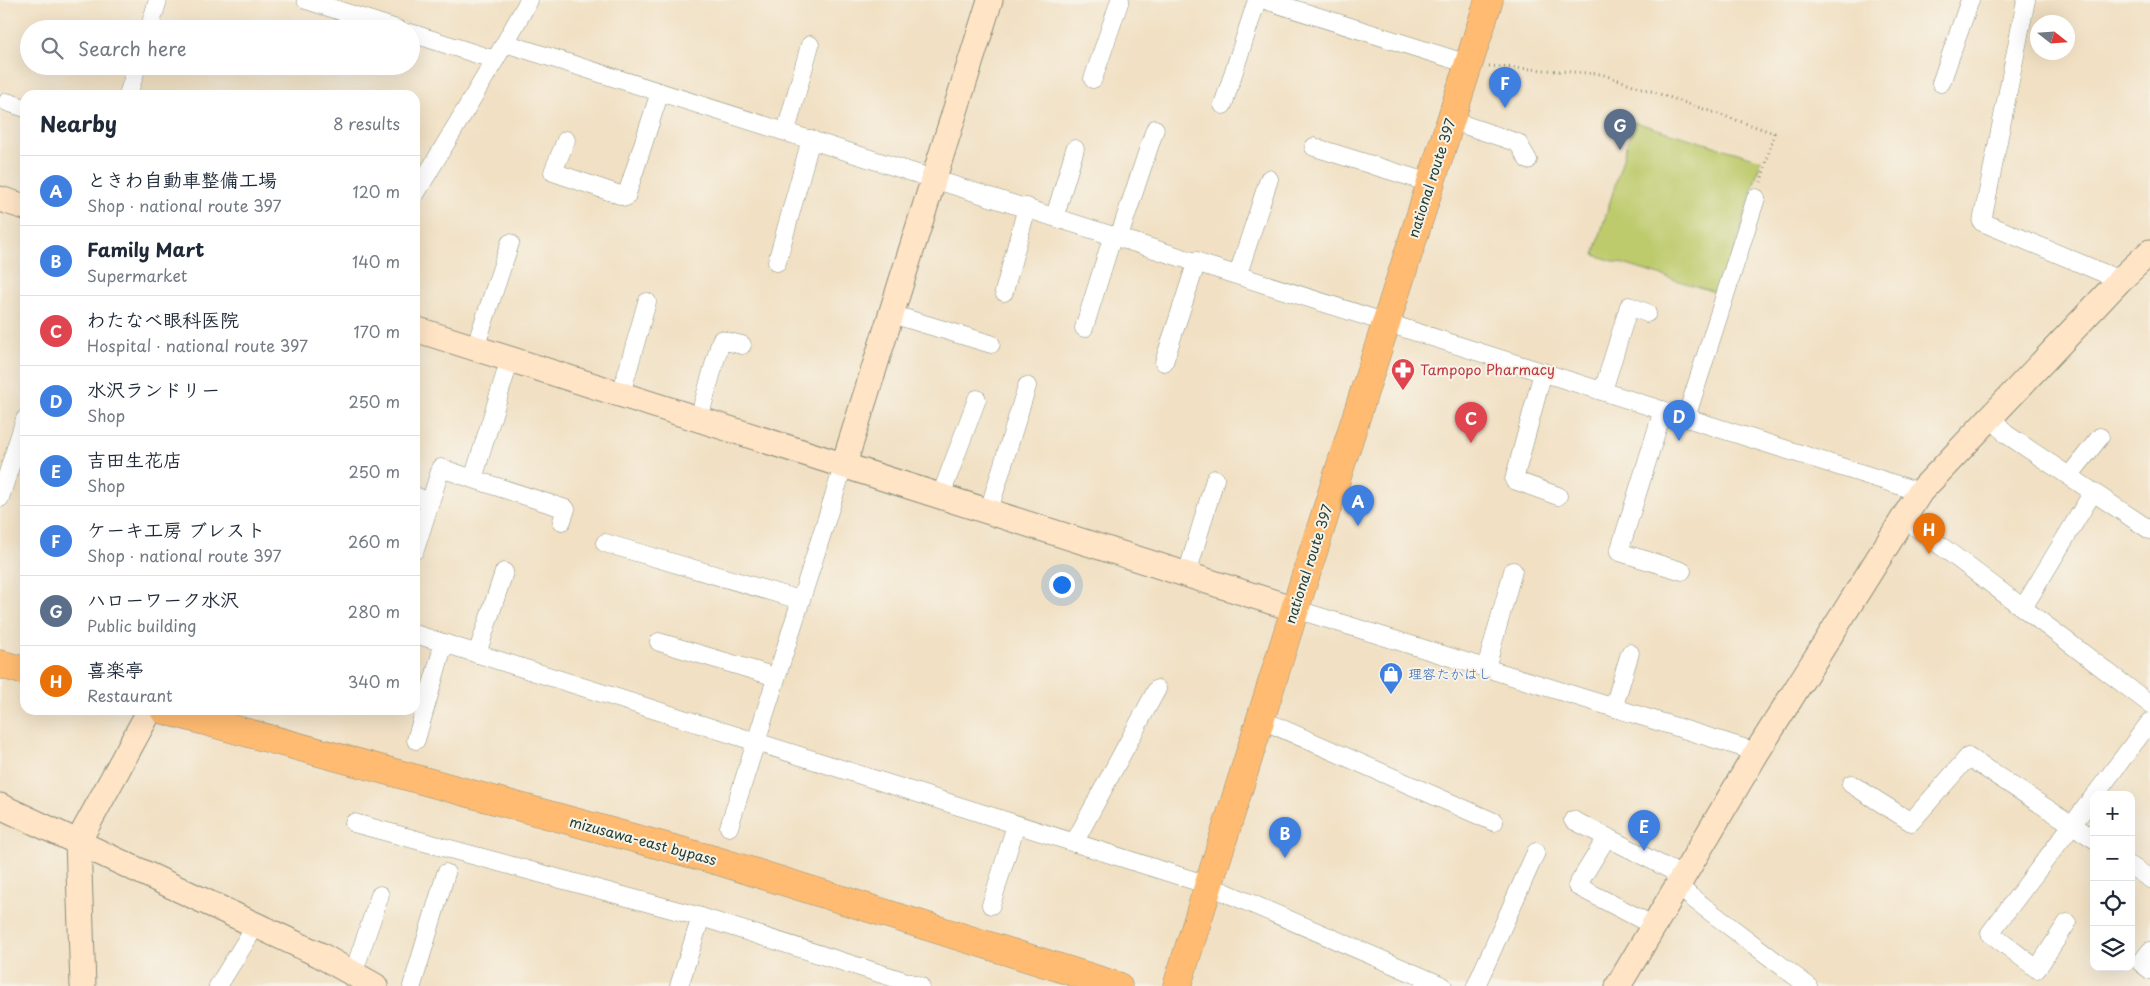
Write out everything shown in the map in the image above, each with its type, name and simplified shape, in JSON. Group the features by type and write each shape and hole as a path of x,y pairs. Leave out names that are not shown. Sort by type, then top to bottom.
{"highway":[{"name":"national route 397","path":"1178,986 1260,718 1488,0"},
{"path":"0,664 20,670"},
{"name":"mizusawa-east bypass","path":"182,715 718,861 1118,986"}],"street":[{"path":"152,20 158,0"},
{"path":"306,0 369,20"},
{"path":"420,186 505,43 528,0"},
{"path":"728,827 990,0"},
{"path":"1093,79 1120,0"},
{"path":"1223,105 1257,0"},
{"path":"1265,0 1283,3 1468,64"},
{"path":"1941,83 1970,0"},
{"path":"2026,0 1982,222 2120,280"},
{"path":"420,36 495,60"},
{"path":"505,43 1387,321 1920,492"},
{"path":"786,131 810,45"},
{"path":"130,90 134,75"},
{"path":"566,140 553,172 626,197 660,92"},
{"path":"7,102 20,106"},
{"path":"1450,120 1518,143 1528,160"},
{"path":"1084,328 1155,129"},
{"path":"777,262 810,139"},
{"path":"1314,147 1430,183"},
{"path":"1055,216 1074,149"},
{"path":"1238,274 1269,179"},
{"path":"1686,418 1756,198"},
{"path":"0,199 20,206"},
{"path":"1004,292 1027,207"},
{"path":"475,348 510,243"},
{"path":"1618,986 1757,752 1920,492 2120,280 2150,252"},
{"path":"1164,362 1197,261"},
{"path":"621,394 646,302"},
{"path":"1603,391 1630,306 1647,313"},
{"path":"891,314 991,344"},
{"path":"420,331 989,510 1295,609 1614,706 1757,752"},
{"path":"699,418 721,340 742,345"},
{"path":"473,479 510,359"},
{"path":"1543,372 1514,480 1558,496"},
{"path":"989,510 1027,386"},
{"path":"941,495 977,399"},
{"path":"1663,410 1619,552 1682,571"},
{"path":"1992,417 2006,434 2150,530"},
{"path":"0,498 20,435"},
{"path":"2069,476 2100,436"},
{"path":"420,514 422,499 440,468 566,509 562,521"},
{"path":"1187,574 1215,479"},
{"path":"2023,608 2093,492"},
{"path":"1904,518 2150,704"},
{"path":"605,543 800,600"},
{"path":"1486,668 1513,571"},
{"path":"477,654 504,572"},
{"path":"420,636 1208,885 1443,986"},
{"path":"659,642 776,677"},
{"path":"416,740 444,643"},
{"path":"1614,706 1630,653"},
{"path":"1074,843 1157,689"},
{"path":"83,986 78,842 147,715"},
{"path":"1260,718 1494,822"},
{"path":"2098,791 2150,722"},
{"path":"1851,784 1910,822 1968,757 2090,836"},
{"path":"2067,923 2037,969 1990,933 2090,801"},
{"path":"0,806 256,925 375,986"},
{"path":"1574,820 1673,871 1678,885 1691,897 1808,986"},
{"path":"354,823 701,917 920,986"},
{"path":"992,905 1016,825"},
{"path":"1607,837 1578,886 1654,926"},
{"path":"1476,986 1536,852"},
{"path":"2135,869 2150,879"},
{"path":"412,986 446,873"},
{"path":"353,974 380,895"},
{"path":"678,986 701,917"},
{"path":"218,986 256,925"},
{"path":"2150,951 2141,963 2150,970"}],"path":[{"path":"1468,64 1601,74 1774,133 1756,198"}],"green space":[{"path":"1634,122 1761,160 1721,294 1594,255"}],"place":[{"name":"ケーキ工房 ブレスト","path":"1505,108"},
{"name":"ハローワーク水沢","path":"1620,150"},
{"name":"Tampopo Pharmacy","path":"1403,391"},
{"name":"水沢ランドリー","path":"1679,441"},
{"name":"わたなべ眼科医院","path":"1471,443"},
{"name":"ときわ自動車整備工場","path":"1358,526"},
{"name":"喜楽亭","path":"1929,554"},
{"name":"理容たかはし","path":"1391,695"},
{"name":"吉田生花店","path":"1644,851"},
{"name":"Family Mart","path":"1285,858"}]}
